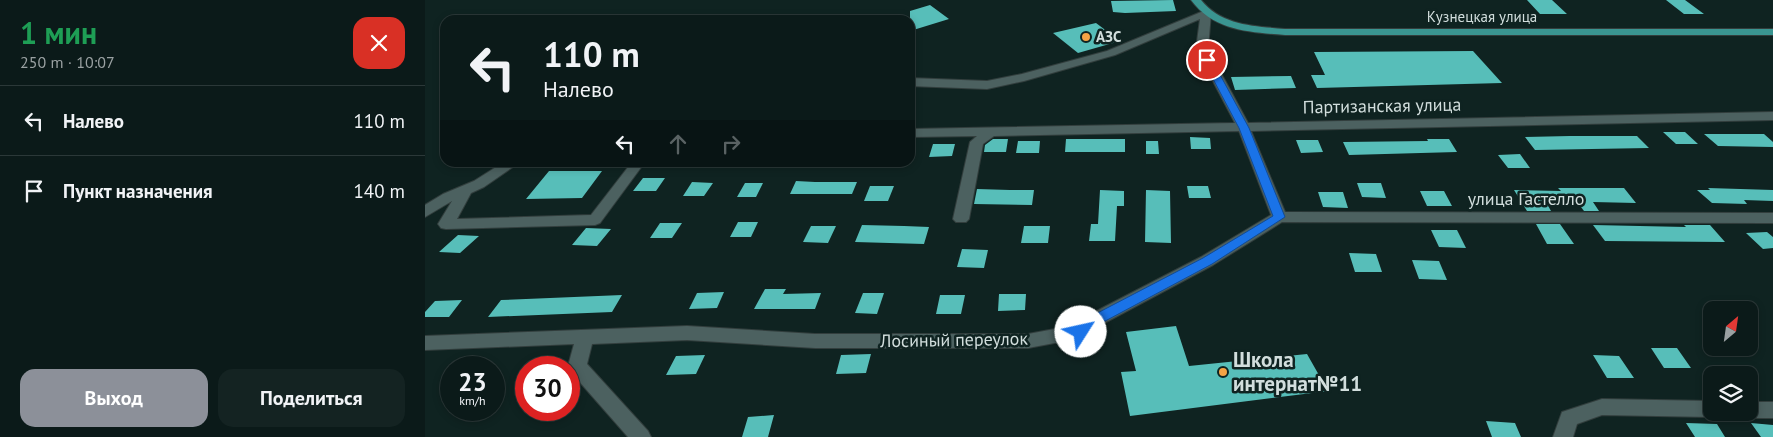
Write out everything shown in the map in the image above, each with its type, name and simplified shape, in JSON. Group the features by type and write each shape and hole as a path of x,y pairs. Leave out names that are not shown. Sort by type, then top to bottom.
{"main road":[{"name":"Кузнецкая улица","path":"1200,6 1234,27 1285,32 1773,32"}],"street":[{"path":"915,82 987,85 1024,77 1111,53 1200,6 1202,49 1244,128 1279,217"},
{"name":"Партизанская улица","path":"915,133 1244,128 1773,116"},
{"path":"961,219 977,142 991,132"},
{"path":"425,212 448,197 479,184 506,167"},
{"path":"466,190 446,224 595,220 635,167"},
{"name":"улица Гастелло","path":"1279,217 1773,218"},
{"name":"Лосиный переулок","path":"425,343 687,333 815,341 1028,341 1081,332 1089,323 1207,261 1279,217"},
{"path":"585,337 577,366 641,437"},
{"path":"1563,437 1569,418 1602,407 1703,409"},
{"path":"1758,410 1773,410"}],"building":[{"path":"1173,0 1176,11 1125,13 1113,12 1111,1"},
{"path":"1527,0 1552,0 1567,14 1540,14"},
{"path":"1666,0 1685,0 1704,14 1684,14"},
{"path":"930,5 949,19 915,29 915,15 910,15 910,11"},
{"name":"АЗС","path":"1096,23 1120,41 1078,53 1053,33"},
{"path":"1473,51 1502,83 1317,88 1311,75 1325,75 1314,52"},
{"path":"1291,76 1296,88 1235,90 1231,77"},
{"path":"1663,132 1685,132 1698,144 1676,144"},
{"path":"1704,134 1764,134 1773,142 1773,147 1718,146"},
{"path":"1637,136 1649,148 1535,150 1525,137"},
{"path":"1190,137 1210,138 1211,149 1191,149"},
{"path":"993,139 1008,139 1006,152 984,152 985,145"},
{"path":"1066,139 1125,139 1125,152 1065,152"},
{"path":"1427,139 1449,139 1457,152 1349,155 1343,142 1428,141"},
{"path":"1296,140 1318,140 1323,152 1301,153"},
{"path":"1018,141 1040,141 1039,153 1016,153"},
{"path":"1146,141 1158,141 1159,154 1146,154"},
{"path":"933,144 955,144 952,156 929,157"},
{"path":"1520,154 1530,168 1508,168 1498,155"},
{"path":"549,171 602,171 582,198 526,199"},
{"path":"643,178 665,178 656,191 633,191"},
{"path":"796,181 857,182 852,194 790,194"},
{"path":"692,182 713,183 704,196 683,196"},
{"path":"745,183 763,183 756,197 737,197"},
{"path":"1357,183 1381,183 1386,198 1362,197"},
{"path":"870,186 894,186 888,201 864,201"},
{"path":"1187,186 1208,186 1211,198 1189,198"},
{"path":"1558,188 1624,188 1636,203 1593,202 1599,211 1584,211 1578,203 1546,202 1551,211 1527,211 1514,190 1561,191"},
{"path":"1708,188 1773,190 1773,201 1744,200 1747,204 1712,203 1697,190 1710,190"},
{"path":"977,189 1034,190 1032,205 974,204"},
{"path":"1100,190 1124,191 1124,206 1117,206 1115,241 1089,241 1091,224 1098,224"},
{"path":"1146,190 1170,191 1171,243 1145,242"},
{"path":"1420,191 1444,191 1452,206 1427,206"},
{"path":"1318,192 1343,192 1348,208 1323,207"},
{"path":"738,222 758,222 751,237 730,237"},
{"path":"660,223 682,223 672,238 650,238"},
{"path":"1536,224 1560,224 1574,244 1547,244"},
{"path":"862,225 929,227 924,244 855,242"},
{"path":"1593,225 1686,227 1684,225 1710,225 1725,242 1605,241"},
{"path":"811,226 836,226 828,243 803,242"},
{"path":"1024,226 1050,226 1048,243 1021,243"},
{"path":"586,228 611,229 597,246 572,245"},
{"path":"1431,230 1457,230 1466,248 1439,247"},
{"path":"1767,232 1773,237 1773,248 1763,249 1746,233"},
{"path":"458,235 479,236 460,253 439,252"},
{"path":"962,249 988,250 984,268 957,267"},
{"path":"1349,253 1376,254 1382,272 1355,272"},
{"path":"1412,260 1439,261 1447,280 1419,279"},
{"path":"765,289 786,289 783,294 821,293 815,309 754,309"},
{"path":"724,292 717,308 689,309 697,293"},
{"path":"863,293 884,293 877,314 855,313"},
{"path":"999,294 1026,294 1025,310 998,311"},
{"path":"622,295 612,312 488,317 501,300"},
{"path":"940,295 965,295 961,314 936,314"},
{"path":"462,300 449,317 425,317 425,312 435,301"},
{"name":"Школа интернат№11","path":"1176,326 1189,366 1307,354 1328,391 1130,416 1121,372 1136,371 1126,332"},
{"path":"1651,348 1677,348 1691,368 1664,368"},
{"path":"871,354 866,373 836,374 841,355"},
{"path":"705,355 696,374 666,375 676,356"},
{"path":"1593,355 1619,356 1634,378 1607,378"},
{"path":"774,415 768,437 742,437 748,417"},
{"path":"1486,421 1515,423 1521,437 1492,437"},
{"path":"1686,423 1717,424 1725,437 1695,437"},
{"path":"1751,423 1773,425 1773,437 1761,437"}],"place":[{"name":"АЗС","path":"1086,37"},
{"name":"Школа интернат№11","path":"1223,372"}],"route":[{"path":"1081,332 1089,323 1207,261 1279,217 1244,128 1207,60"}]}
